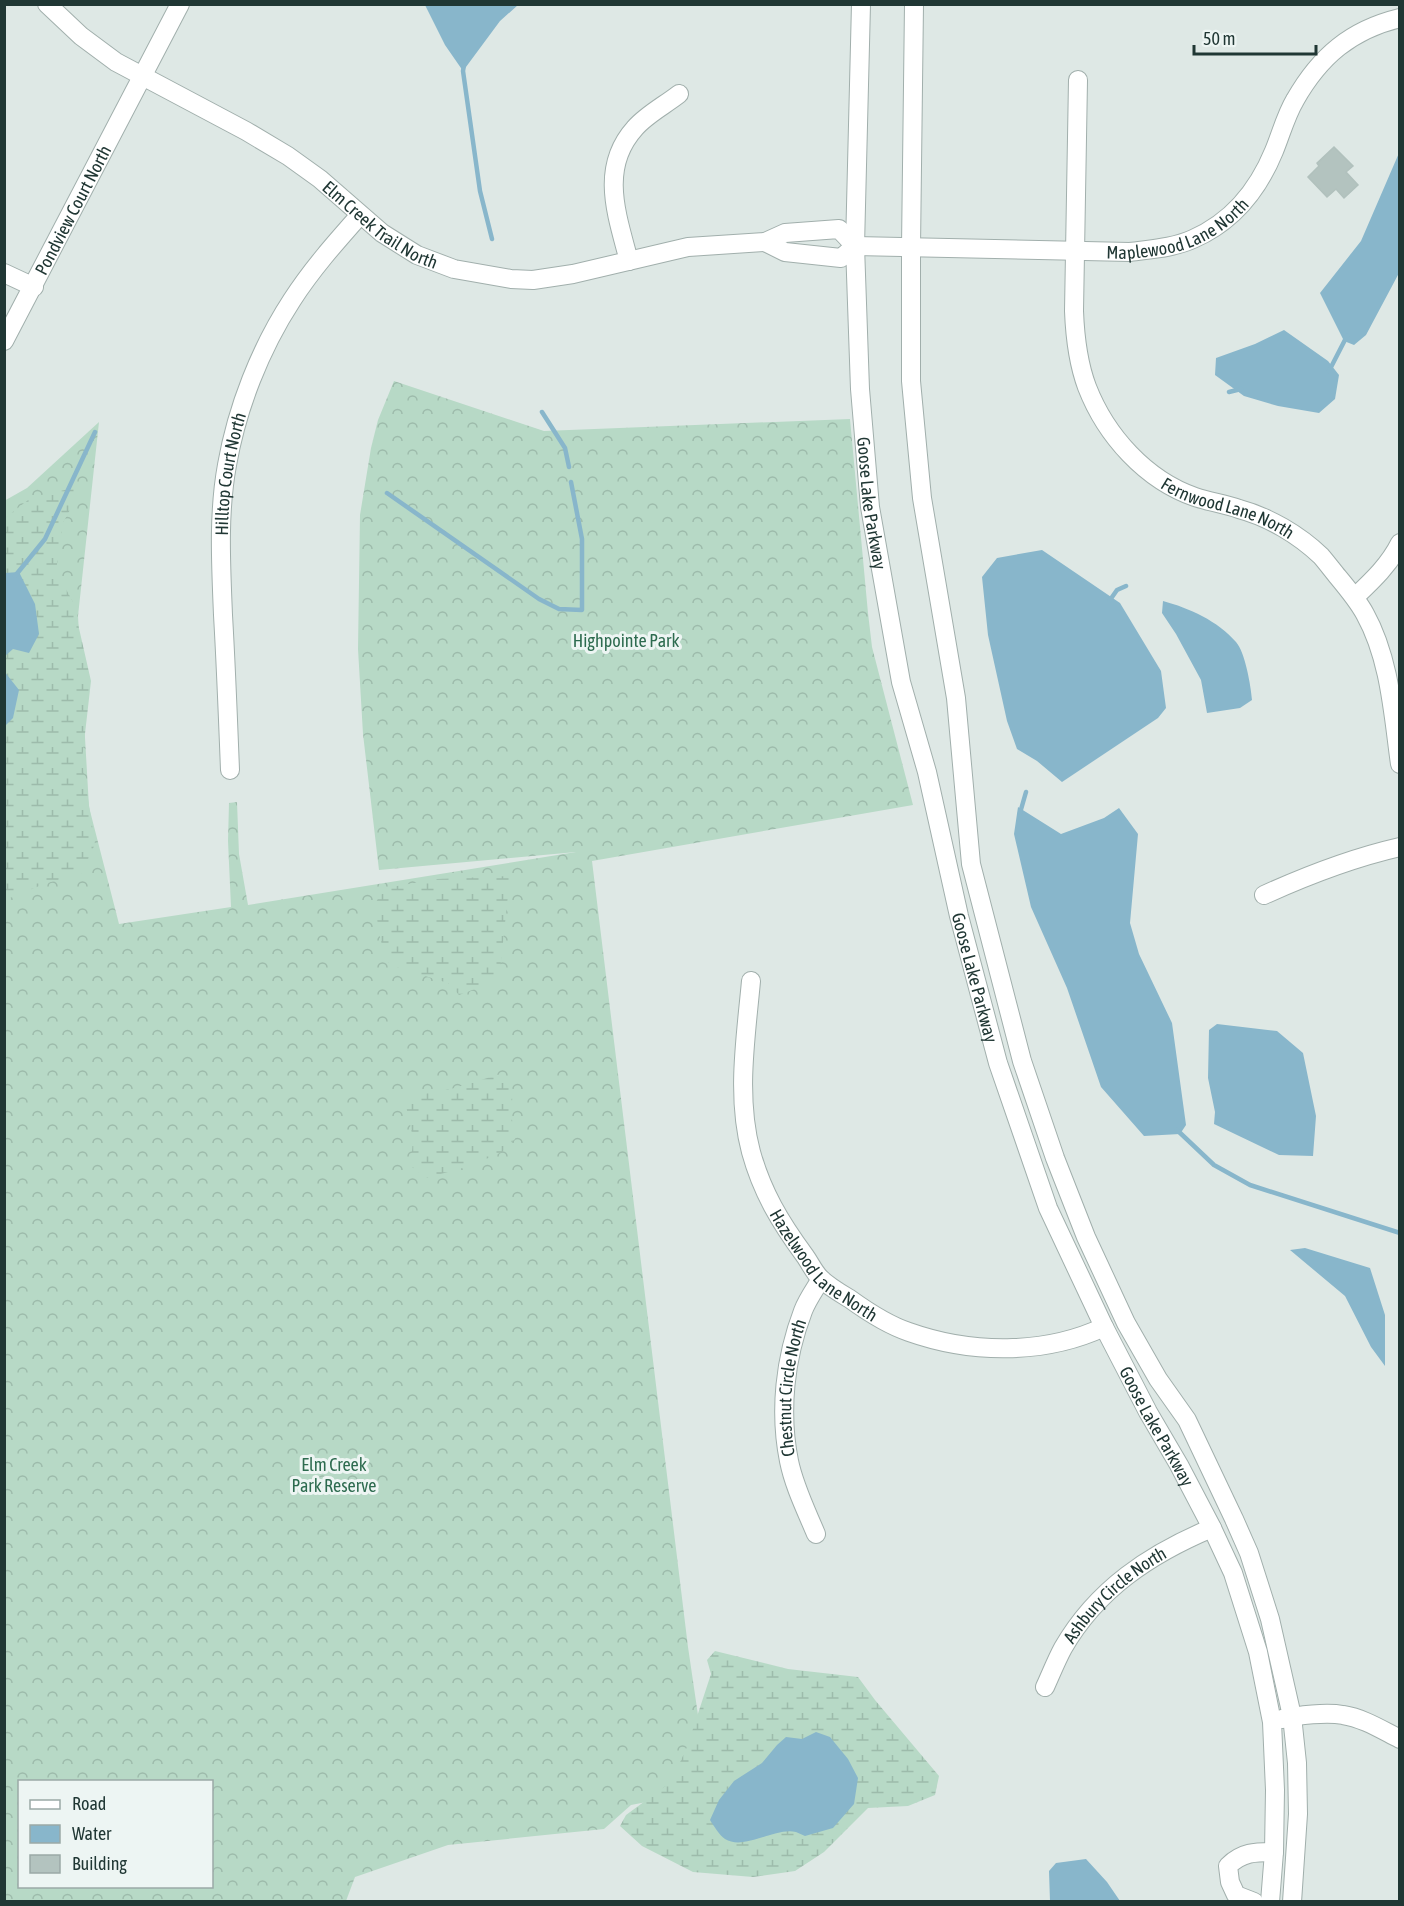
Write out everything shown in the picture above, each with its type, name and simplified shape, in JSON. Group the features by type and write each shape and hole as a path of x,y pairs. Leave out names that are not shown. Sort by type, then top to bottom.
{"street":[{"name":"Elm Creek Trail North","path":"47,4 81,36 116,62 288,156 320,179 382,233 417,255 454,269 533,280 573,274 688,247 765,242 785,233 839,229 855,246 841,258 785,252 765,242"},
{"name":"Pondview Court North","path":"4,341 180,4"},
{"name":"Goose Lake Parkway","path":"861,4 855,246 860,389 870,507 901,682 927,772 959,915 998,1064 1048,1208 1104,1327 1148,1412 1179,1465 1233,1572 1258,1652 1272,1722 1275,1790 1270,1902"},
{"name":"Goose Lake Parkway","path":"914,4 911,381 922,498 956,698 971,864 1022,1061 1055,1158 1086,1237 1126,1323 1158,1379 1187,1420 1248,1553 1270,1619 1292,1716 1297,1763 1298,1815 1292,1902"},
{"name":"Maplewood Lane North","path":"855,246 1130,252 1163,248 1191,240 1219,225 1242,204 1260,182 1294,101 1328,54 1377,23 1400,18"},
{"name":"Fernwood Lane North","path":"1078,80 1074,250 1076,343 1087,386 1101,416 1123,446 1146,469 1170,486 1194,496 1239,508 1265,518 1293,535 1321,557 1354,597 1366,616 1379,648 1387,675 1400,764"},
{"path":"629,261 614,196 613,175 617,156 625,140 636,126 679,94"},
{"name":"Hilltop Court North","path":"230,770 221,561 222,507 227,465 244,398 265,348 291,300 323,257 360,215"},
{"path":"4,273 34,287"},
{"path":"1354,597 1378,576 1393,557 1400,543"},
{"path":"1264,895 1364,855 1400,847"},
{"name":"Hazelwood Lane North","path":"750,981 743,1066 744,1109 750,1150 763,1190 783,1226 821,1279 868,1312 908,1332 950,1343 993,1349 1036,1346 1074,1339 1104,1327"},
{"name":"Chestnut Circle North","path":"816,1534 800,1498 789,1462 784,1413 785,1384 792,1346 804,1309 821,1279"},
{"name":"Ashbury Circle North","path":"1045,1687 1063,1648 1086,1614 1116,1582 1149,1559 1212,1528"},
{"path":"1272,1722 1292,1716 1343,1714 1373,1725 1400,1739"},
{"path":"1254,1902 1236,1895 1230,1882 1228,1866 1238,1857 1260,1852 1274,1852"}],"green space":[{"name":"Elm Creek Park Reserve","path":"394,381 544,431 850,419 872,647 913,805 592,861 688,1647 709,1790 631,1805 604,1829 448,1845 355,1877 346,1901 5,1901 4,501 27,488 99,422 78,616 89,807 119,924 231,907 229,803 237,802 239,854 248,905 576,852 379,870 363,734 358,649 360,515 378,420"},
{"path":"74,488 74,502 63,523 56,571 73,602 91,681 82,760 95,844 82,873 44,884 5,900 5,518 32,497"},
{"path":"510,876 499,980 459,995 448,983 399,968 386,961 375,903 386,888 437,879"},
{"path":"504,1073 513,1090 511,1113 515,1139 502,1152 470,1166 426,1178 411,1166 413,1138 404,1097 451,1089"},
{"path":"715,1651 788,1669 858,1677 939,1776 935,1795 908,1806 868,1808 824,1852 795,1871 753,1877 693,1872 642,1846 620,1826 626,1815 671,1782 687,1747 711,1674 707,1660"}],"water":[{"path":"425,5 518,5 500,21 463,71 445,45"},
{"path":"1399,153 1399,273 1366,335 1354,345 1344,341 1320,293 1361,241"},
{"path":"1284,330 1328,361 1339,375 1335,399 1319,413 1278,406 1244,396 1215,375 1216,358 1255,344"},
{"path":"1042,550 1120,603 1161,671 1166,708 1158,718 1062,782 1037,761 1017,749 1007,721 988,635 982,577 997,558"},
{"path":"19,572 35,604 39,634 29,653 13,649 5,656 5,573"},
{"path":"1163,601 1202,616 1229,634 1239,647 1245,661 1252,700 1240,708 1207,713 1201,680 1162,613"},
{"path":"4,671 19,690 13,718 5,726"},
{"path":"1018,807 1061,834 1104,818 1119,808 1138,834 1130,923 1139,954 1172,1023 1186,1125 1180,1134 1144,1136 1101,1087 1067,988 1031,907 1014,834"},
{"path":"1217,1024 1277,1031 1303,1053 1316,1116 1313,1156 1279,1155 1214,1124 1215,1112 1208,1078 1209,1030"},
{"path":"1305,1248 1370,1268 1385,1315 1385,1366 1371,1347 1345,1296 1290,1250"},
{"path":"816,1732 830,1737 848,1759 858,1778 854,1804 833,1828 805,1836 788,1831 750,1841 733,1842 725,1839 710,1820 719,1800 734,1781 762,1763 786,1737 802,1739"},
{"path":"1086,1859 1107,1882 1120,1901 1050,1901 1049,1871 1056,1863"}],"building":[{"path":"1334,147 1353,166 1346,172 1358,185 1344,198 1336,189 1327,197 1308,177 1319,166 1317,163"}],"waterway":[{"path":"464,65 480,191 492,239"},
{"path":"1329,371 1347,336"},
{"path":"1229,392 1241,389"},
{"path":"542,412 565,448 569,467"},
{"path":"15,576 45,539 95,432"},
{"path":"387,493 539,599 559,609 582,610 582,539 571,482"},
{"path":"1110,600 1117,590 1126,586"},
{"path":"1020,813 1026,792"},
{"path":"1177,1130 1214,1165 1250,1185 1400,1233"}],"park label":[{"name":"Highpointe Park","path":"626,640"}]}
